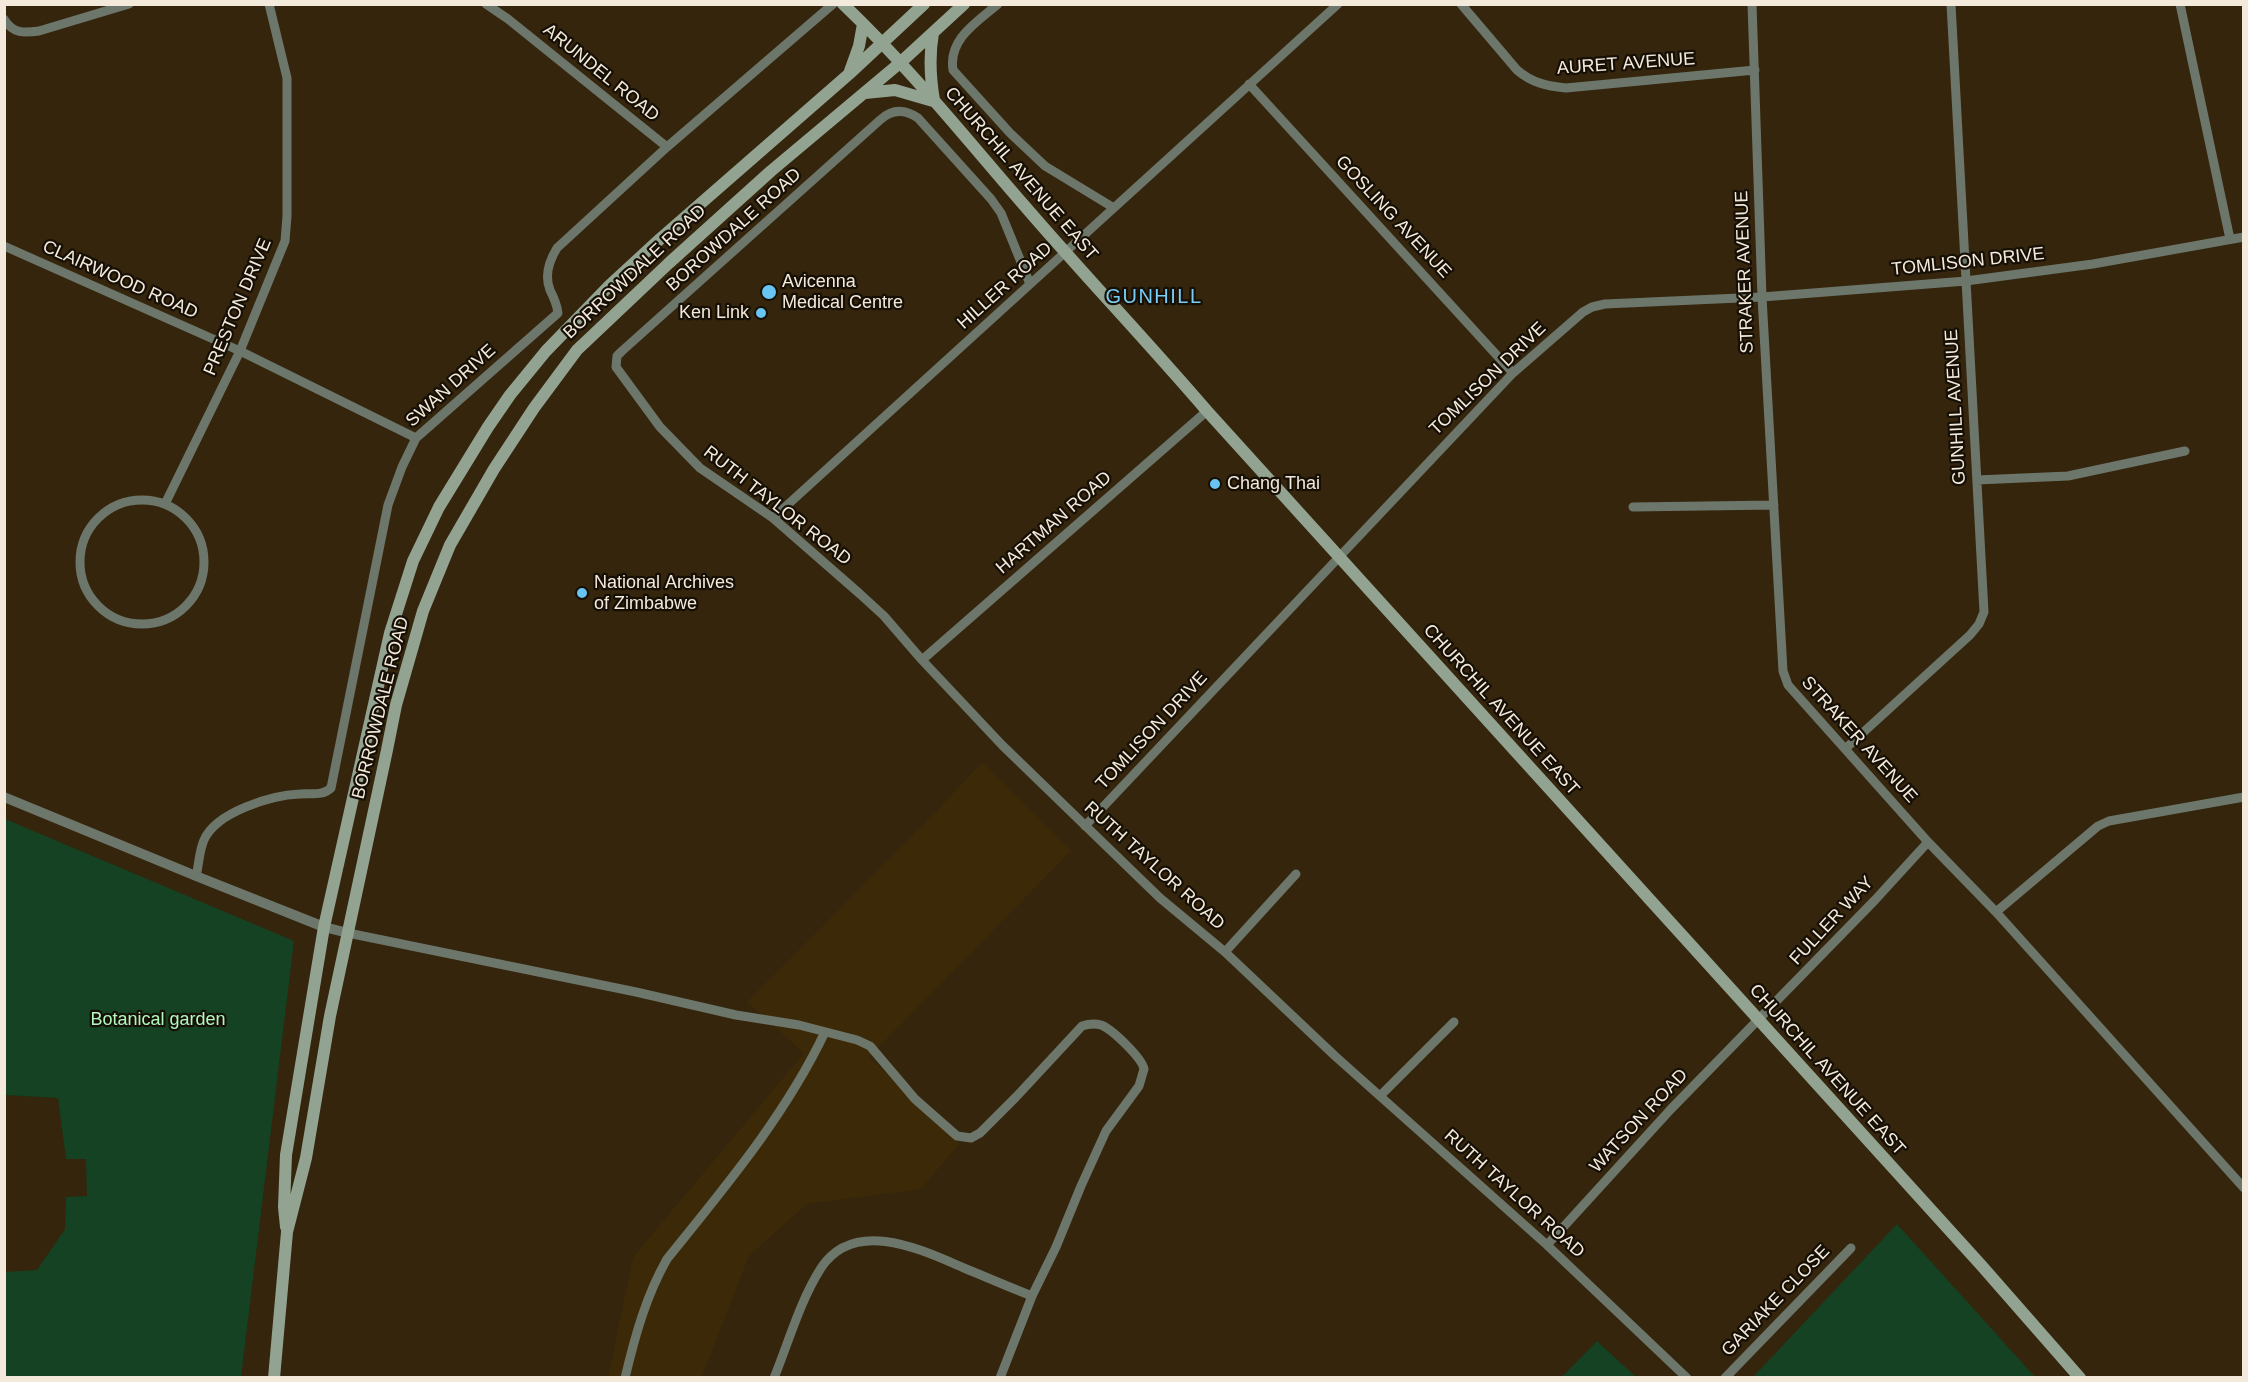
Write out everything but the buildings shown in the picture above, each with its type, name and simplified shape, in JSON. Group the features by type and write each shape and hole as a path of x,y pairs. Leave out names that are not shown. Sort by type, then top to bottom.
{"main road":[{"name":"CHURCHIL AVENUE EAST","path":"843,4 901,62 1065,253 2080,1377"},
{"name":"BORROWDALE ROAD","path":"287,1232 284,1207 286,1155 324,927 390,633 413,561 450,487 510,394 546,351 609,286 849,74 924,4"},
{"name":"BORROWDALE ROAD","path":"274,1377 287,1232 306,1158 330,1016 396,705 423,611 450,545 494,469 534,408 577,350 754,186 901,62 964,4"},
{"path":"849,74 859,46 863,24"},
{"path":"864,94 895,90 934,101 930,76 930,50 933,33"}],"street":[{"path":"4,19 15,31 25,33 39,31 129,4"},
{"name":"PRESTON DRIVE","path":"165,504 240,351 282,250 287,228 287,78 269,4"},
{"name":"ARUNDEL ROAD","path":"486,4 508,19 667,147"},
{"name":"SWAN DRIVE","path":"196,876 204,839 220,822 264,800 299,794 323,793 331,788 388,505 416,438 558,313 558,304 548,286 547,270 549,260 557,248 667,147 833,4"},
{"name":"CHURCHIL AVENUE EAST","path":"998,4 960,39 951,58 953,70 1010,134 1045,166 1114,208"},
{"name":"HILLER ROAD","path":"773,518 1338,4"},
{"name":"AURET AVENUE","path":"1461,4 1517,70 1544,86 1566,88 1755,70"},
{"name":"STRAKER AVENUE","path":"1752,4 1762,297 1785,678 1792,692 1928,842 1996,912 2244,1188"},
{"name":"GUNHILL AVENUE","path":"1845,749 1970,635 1979,624 1984,612 1952,4"},
{"path":"2180,4 2230,239"},
{"name":"GOSLING AVENUE","path":"1248,84 1513,373"},
{"name":"BOROWDALE ROAD","path":"616,367 615,361 622,351 880,120 893,112 904,111 918,118 980,185 1001,213 1030,285"},
{"name":"TOMLISON DRIVE","path":"1085,826 1513,373 1583,312 1592,307 1605,304 1762,297 1966,281 2093,264 2244,237"},
{"name":"CLAIRWOOD ROAD","path":"4,246 240,351 416,438"},
{"name":"RUTH TAYLOR ROAD","path":"616,367 660,427 700,468 773,518 868,601 1002,746 1160,898 1224,952 1380,1096 1547,1245 1687,1377"},
{"name":"HARTMAN ROAD","path":"922,660 1207,411"},
{"path":"1977,480 2068,476 2186,451"},
{"path":"146,500 165,504 182,514 195,529 202,547 204,566 199,585 189,602 174,614 157,622 137,623 118,619 101,609 88,594 81,576 79,557 84,538 94,522 109,509 127,501 146,500"},
{"path":"1633,507 1774,505"},
{"path":"4,797 324,927 857,1040 870,1046 915,1099 957,1136 964,1138 980,1133 998,1116 1082,1026 1097,1024 1108,1029 1143,1063 1143,1076 1139,1086 1106,1131 1056,1247 1032,1296 1000,1377"},
{"path":"1996,912 2098,825 2109,821 2244,797"},
{"name":"FULLER WAY","path":"1758,1022 1928,842"},
{"path":"1224,952 1296,874"},
{"path":"1380,1096 1454,1022"},
{"name":"WATSON ROAD","path":"1547,1245 1671,1109 1758,1022"},
{"path":"625,1377 651,1288 660,1271 667,1259 757,1146 806,1068 825,1032"},
{"path":"774,1377 805,1299 822,1266 838,1250 860,1241 890,1241 925,1251 1032,1296"},
{"name":"GARIAKE CLOSE","path":"1725,1377 1851,1248"}],"shaded area":[{"path":"982,762 1071,851 869,1057 960,1143 921,1189 807,1204 749,1256 702,1377 608,1378 633,1257 804,1053 747,1002 931,817"}],"green space":[{"name":"Botanical garden","path":"5,819 294,941 241,1377 5,1377 5,1272 37,1270 65,1229 66,1197 87,1196 86,1159 66,1159 58,1098 5,1095"},
{"path":"1897,1224 2035,1377 1753,1377"},
{"path":"1597,1341 1636,1377 1562,1377"}],"place":[{"name":"Avicenna Medical Centre","path":"769,292"},
{"name":"Ken Link","path":"761,313"},
{"name":"Chang Thai","path":"1215,484"},
{"name":"National Archives of Zimbabwe","path":"582,593"}],"district":[{"name":"GUNHILL","path":"1154,297"}]}
